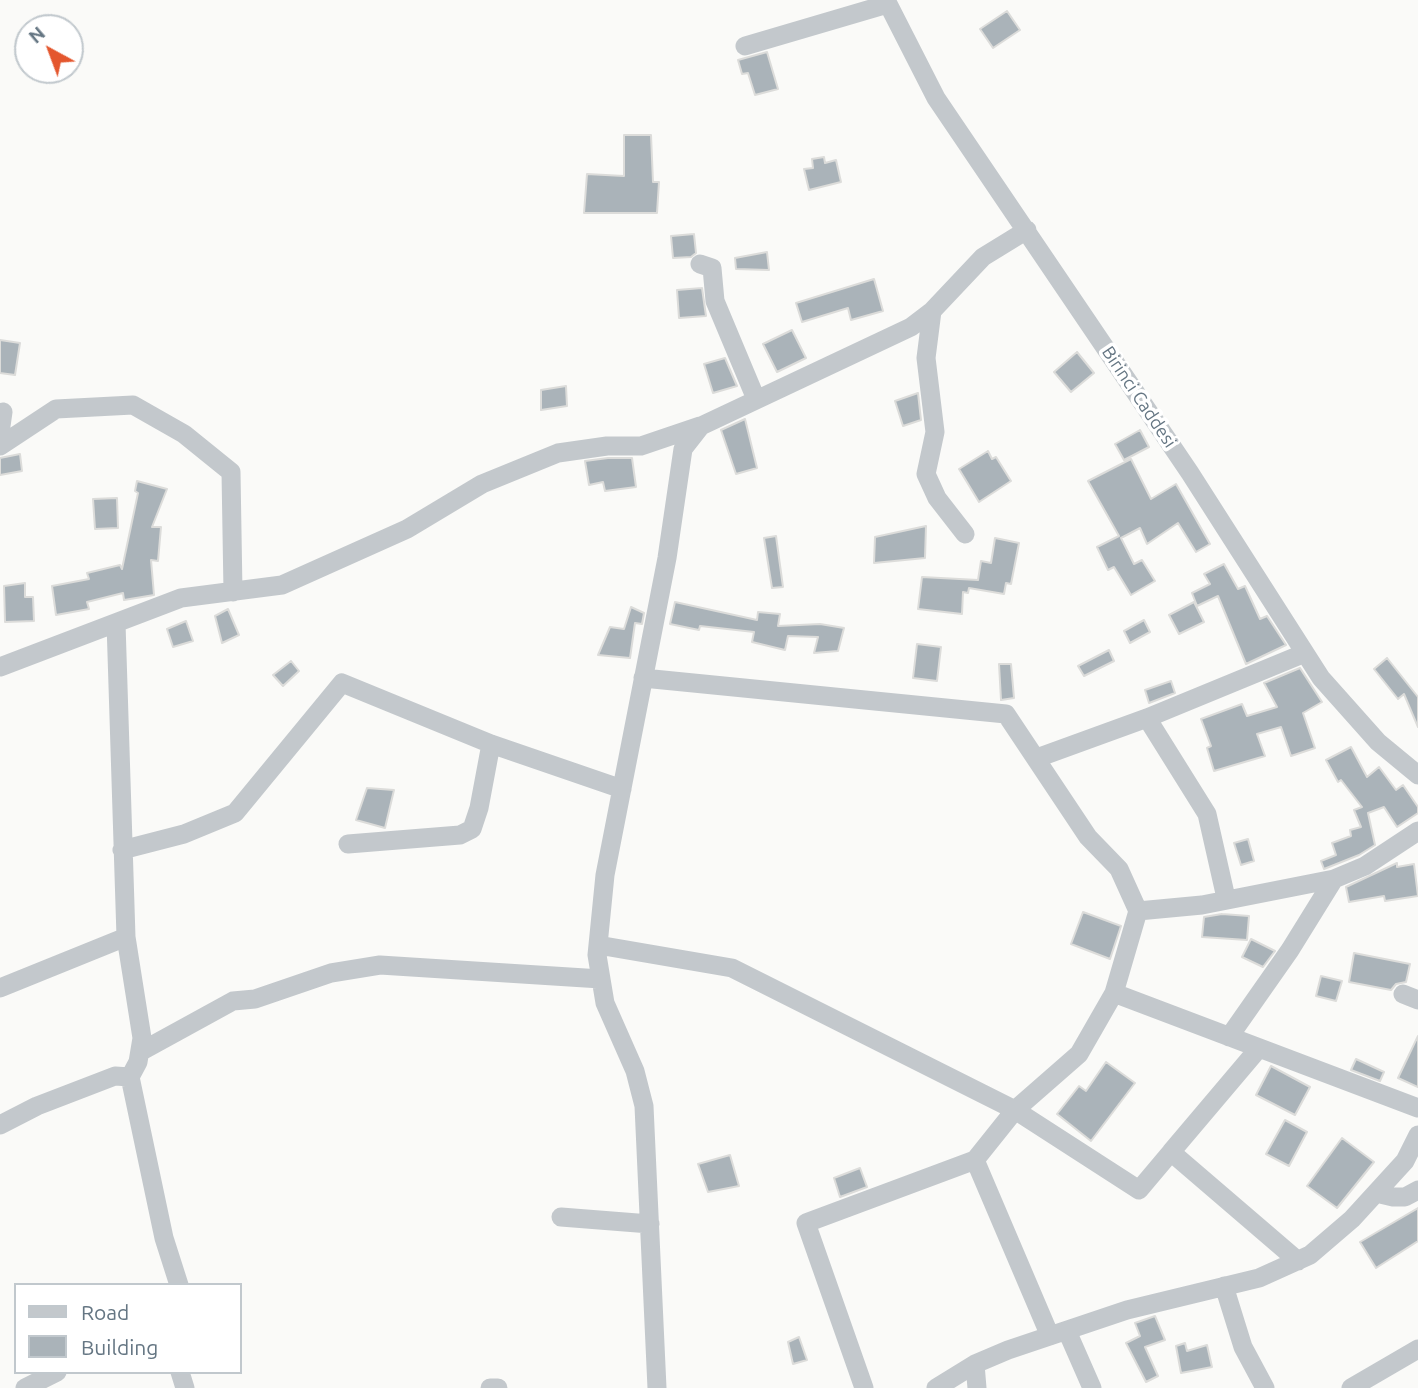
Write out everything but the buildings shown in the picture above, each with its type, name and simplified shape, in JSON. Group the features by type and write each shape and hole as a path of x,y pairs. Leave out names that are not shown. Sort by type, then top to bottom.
{"street":[{"path":"745,46 887,2"},
{"name":"Birinci Caddesi","path":"887,2 936,98 1190,473 1321,678 1378,742 1418,775"},
{"path":"0,667 181,598 282,585 407,530 482,484 558,453 607,446 641,446 701,426 911,327 932,311 983,257 1027,230"},
{"path":"700,264 712,268 721,290 715,301 756,400"},
{"path":"932,311 926,358 935,432 926,474 937,498 965,534"},
{"path":"0,446 56,409 133,405 184,434 231,472 233,592"},
{"path":"0,433 3,412"},
{"path":"657,1388 644,1107 635,1071 605,1003 598,945 605,875 667,558 683,449 701,426"},
{"path":"116,623 126,937 142,1038 140,1052 130,1077 164,1238 177,1283"},
{"path":"1037,758 1147,718 1305,653"},
{"path":"643,678 1006,714 1088,837 1119,869 1138,911 1114,993 1079,1054 1015,1110 975,1160 806,1223 864,1388"},
{"path":"122,850 184,834 235,813 342,683 491,744 622,789"},
{"path":"1147,718 1207,814 1226,898"},
{"path":"348,844 460,835 472,829 479,808 491,744"},
{"path":"1138,911 1202,905 1226,898 1334,879 1365,866 1418,831"},
{"path":"1229,1037 1290,950 1334,879"},
{"path":"0,988 126,937"},
{"path":"598,945 732,968 1015,1110 1139,1190 1259,1048"},
{"path":"140,1052 233,1001 255,999 331,972 380,965 601,979"},
{"path":"1114,993 1418,1108"},
{"path":"0,1125 37,1106 115,1076 130,1077"},
{"path":"936,1388 975,1364 1058,1333 1127,1310 1259,1278 1311,1255 1376,1193 1405,1161 1418,1135"},
{"path":"1171,1153 1298,1261"},
{"path":"975,1160 1058,1333 1092,1388"},
{"path":"1376,1193 1393,1198 1418,1191"},
{"path":"561,1217 650,1224"},
{"path":"1224,1286 1243,1347 1265,1388"},
{"path":"1351,1388 1418,1349"},
{"path":"975,1364 977,1388"},
{"path":"25,1388 53,1374"},
{"path":"490,1388 498,1388"}]}
